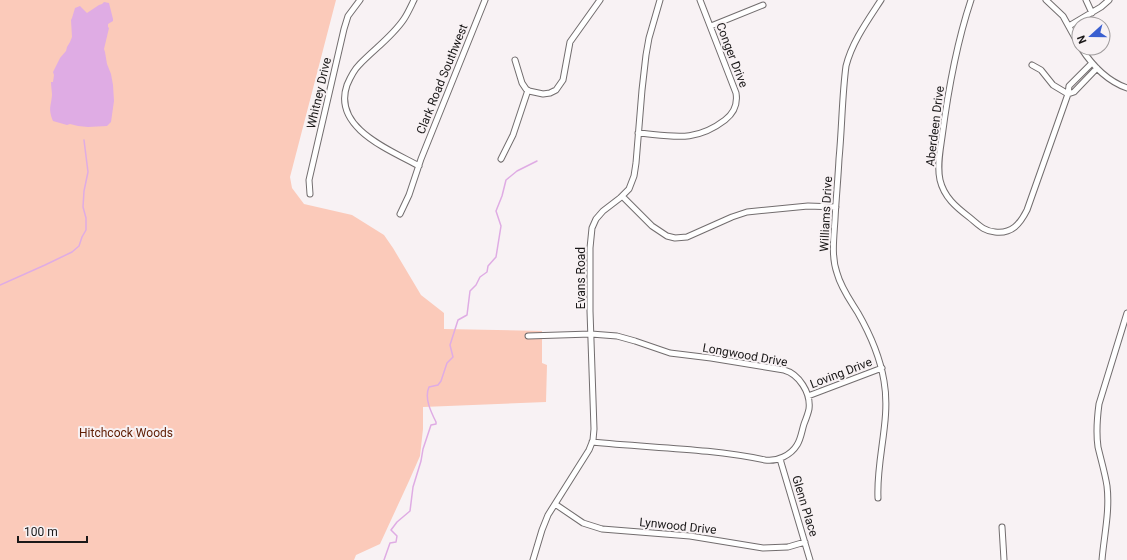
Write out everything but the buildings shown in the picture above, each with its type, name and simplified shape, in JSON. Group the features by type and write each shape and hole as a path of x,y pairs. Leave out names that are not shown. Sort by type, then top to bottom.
{"street":[{"name":"Whitney Drive","path":"310,194 309,180 344,29 348,16 360,0"},
{"path":"414,0 406,17 400,25 354,71 346,88 344,100 345,109 349,118 364,133 380,145 419,166"},
{"name":"Clark Road Southwest","path":"400,214 485,0"},
{"path":"515,60 523,86 528,90 539,94 554,92 560,87 563,80 570,42 600,0"},
{"name":"Evans Road","path":"533,560 547,518 589,450 592,442 594,429 592,334 590,311 590,248 592,228 596,219 603,211 629,189 634,176 646,55 649,38 660,0"},
{"name":"Conger Drive","path":"638,133 685,136 696,135 715,127 732,114 737,102 736,93 700,0"},
{"name":"Williams Drive","path":"878,498 878,477 886,416 882,368 870,336 841,286 836,273 833,250 846,66 848,57 855,42 881,0"},
{"name":"Aberdeen Drive","path":"970,0 954,59 943,130 939,169 940,180 948,197 955,206 982,229 993,232 1003,232 1014,228 1021,221 1027,210 1068,94 1069,86 1092,63"},
{"path":"1046,0 1059,12 1071,30"},
{"path":"1086,0 1092,13"},
{"path":"1069,26 1092,13 1109,0"},
{"path":"711,26 763,6"},
{"path":"1087,56 1097,68 1113,82 1127,88"},
{"path":"1032,65 1041,70 1053,85 1068,94 1074,92 1097,68"},
{"path":"501,159 513,135 528,90"},
{"path":"622,196 652,226 667,236 674,238 687,237 747,212 808,206 836,207"},
{"path":"1102,560 1108,493 1097,440 1097,415 1127,313"},
{"name":"Longwood Drive","path":"528,336 592,334 625,337 670,354 711,358 791,372 799,379 808,396"},
{"name":"Loving Drive","path":"808,396 882,368"},
{"path":"592,442 709,451 771,461 780,459 798,444 809,409 808,396"},
{"name":"Glenn Place","path":"780,459 810,560"},
{"name":"Lynwood Drive","path":"555,504 583,523 602,529 690,536 763,548 788,547 805,542"},
{"path":"1002,527 1004,560"}],"green space":[{"name":"Hitchcock Woods","path":"0,0 336,0 290,177 292,188 304,204 352,215 384,235 421,295 444,313 444,329 542,331 542,363 547,365 546,402 423,407 423,429 420,456 409,481 380,544 356,555 354,560 0,560"}],"shaded area":[{"path":"104,2 109,3 113,19 113,21 108,24 109,28 104,49 113,85 114,101 111,122 107,126 88,127 70,124 67,125 53,121 50,110 52,95 51,82 53,82 53,72 60,58 66,51 72,37 71,20 75,8 80,6 87,13"}],"waterway":[{"path":"0,285 72,252 79,246 86,230 86,218 83,207 84,191 88,172 84,140"},
{"path":"384,560 390,543 396,542 397,536 391,530 397,522 410,511 413,487 423,449 431,425 436,424 427,396 429,387 438,385 441,381 447,363 453,357 450,345 458,320 467,315 470,291 476,285 480,277 487,272 488,266 496,257 501,226 496,211 506,180 517,171 537,161"}]}
